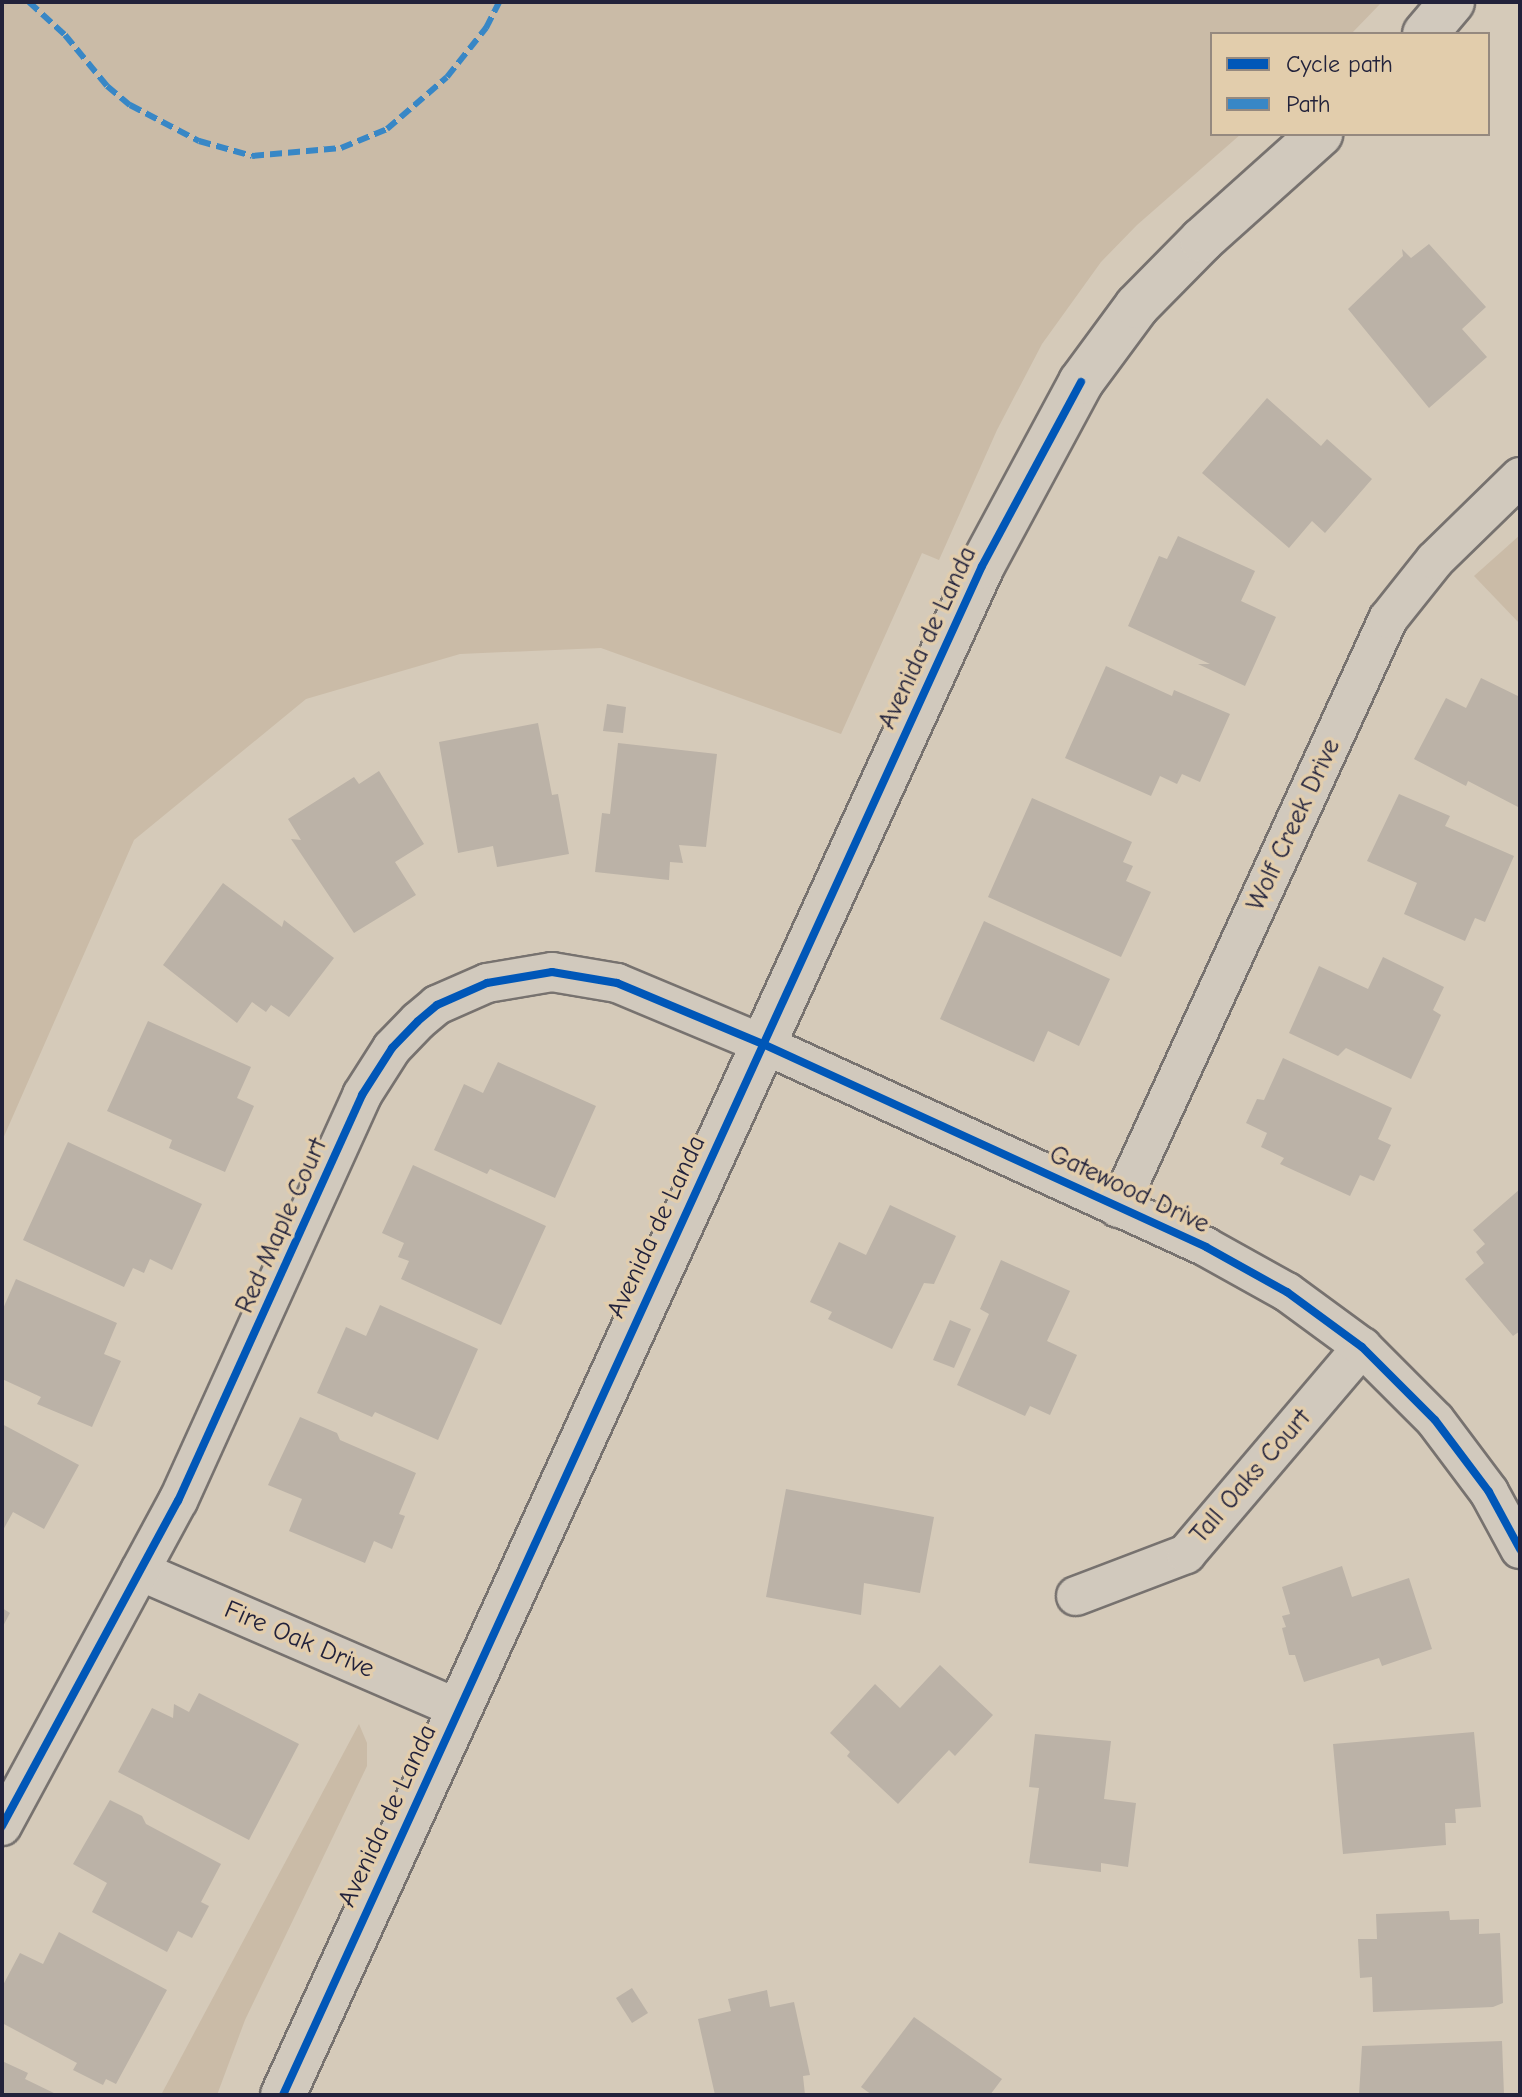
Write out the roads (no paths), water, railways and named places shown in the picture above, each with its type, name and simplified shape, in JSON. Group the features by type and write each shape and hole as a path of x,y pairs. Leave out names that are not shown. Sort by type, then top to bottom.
{"street":[{"path":"1427,32 1452,2"},
{"name":"Avenida de Landa","path":"283,2095 982,566 1081,382 1137,306 1202,240 1318,136"},
{"name":"Wolf Creek Drive","path":"1118,1208 1388,619 1435,560 1520,477"},
{"name":"Red Maple Court","path":"2,1826 178,1501 362,1095 392,1048 418,1021 437,1005 487,983 552,972 617,983 763,1044"},
{"name":"Gatewood Drive","path":"763,1044 1206,1247 1287,1292 1362,1347 1435,1420 1489,1492 1520,1549"},
{"name":"Tall Oaks Court","path":"1076,1596 1186,1554 1362,1347"},
{"name":"Fire Oak Drive","path":"140,1571 459,1709"}]}
